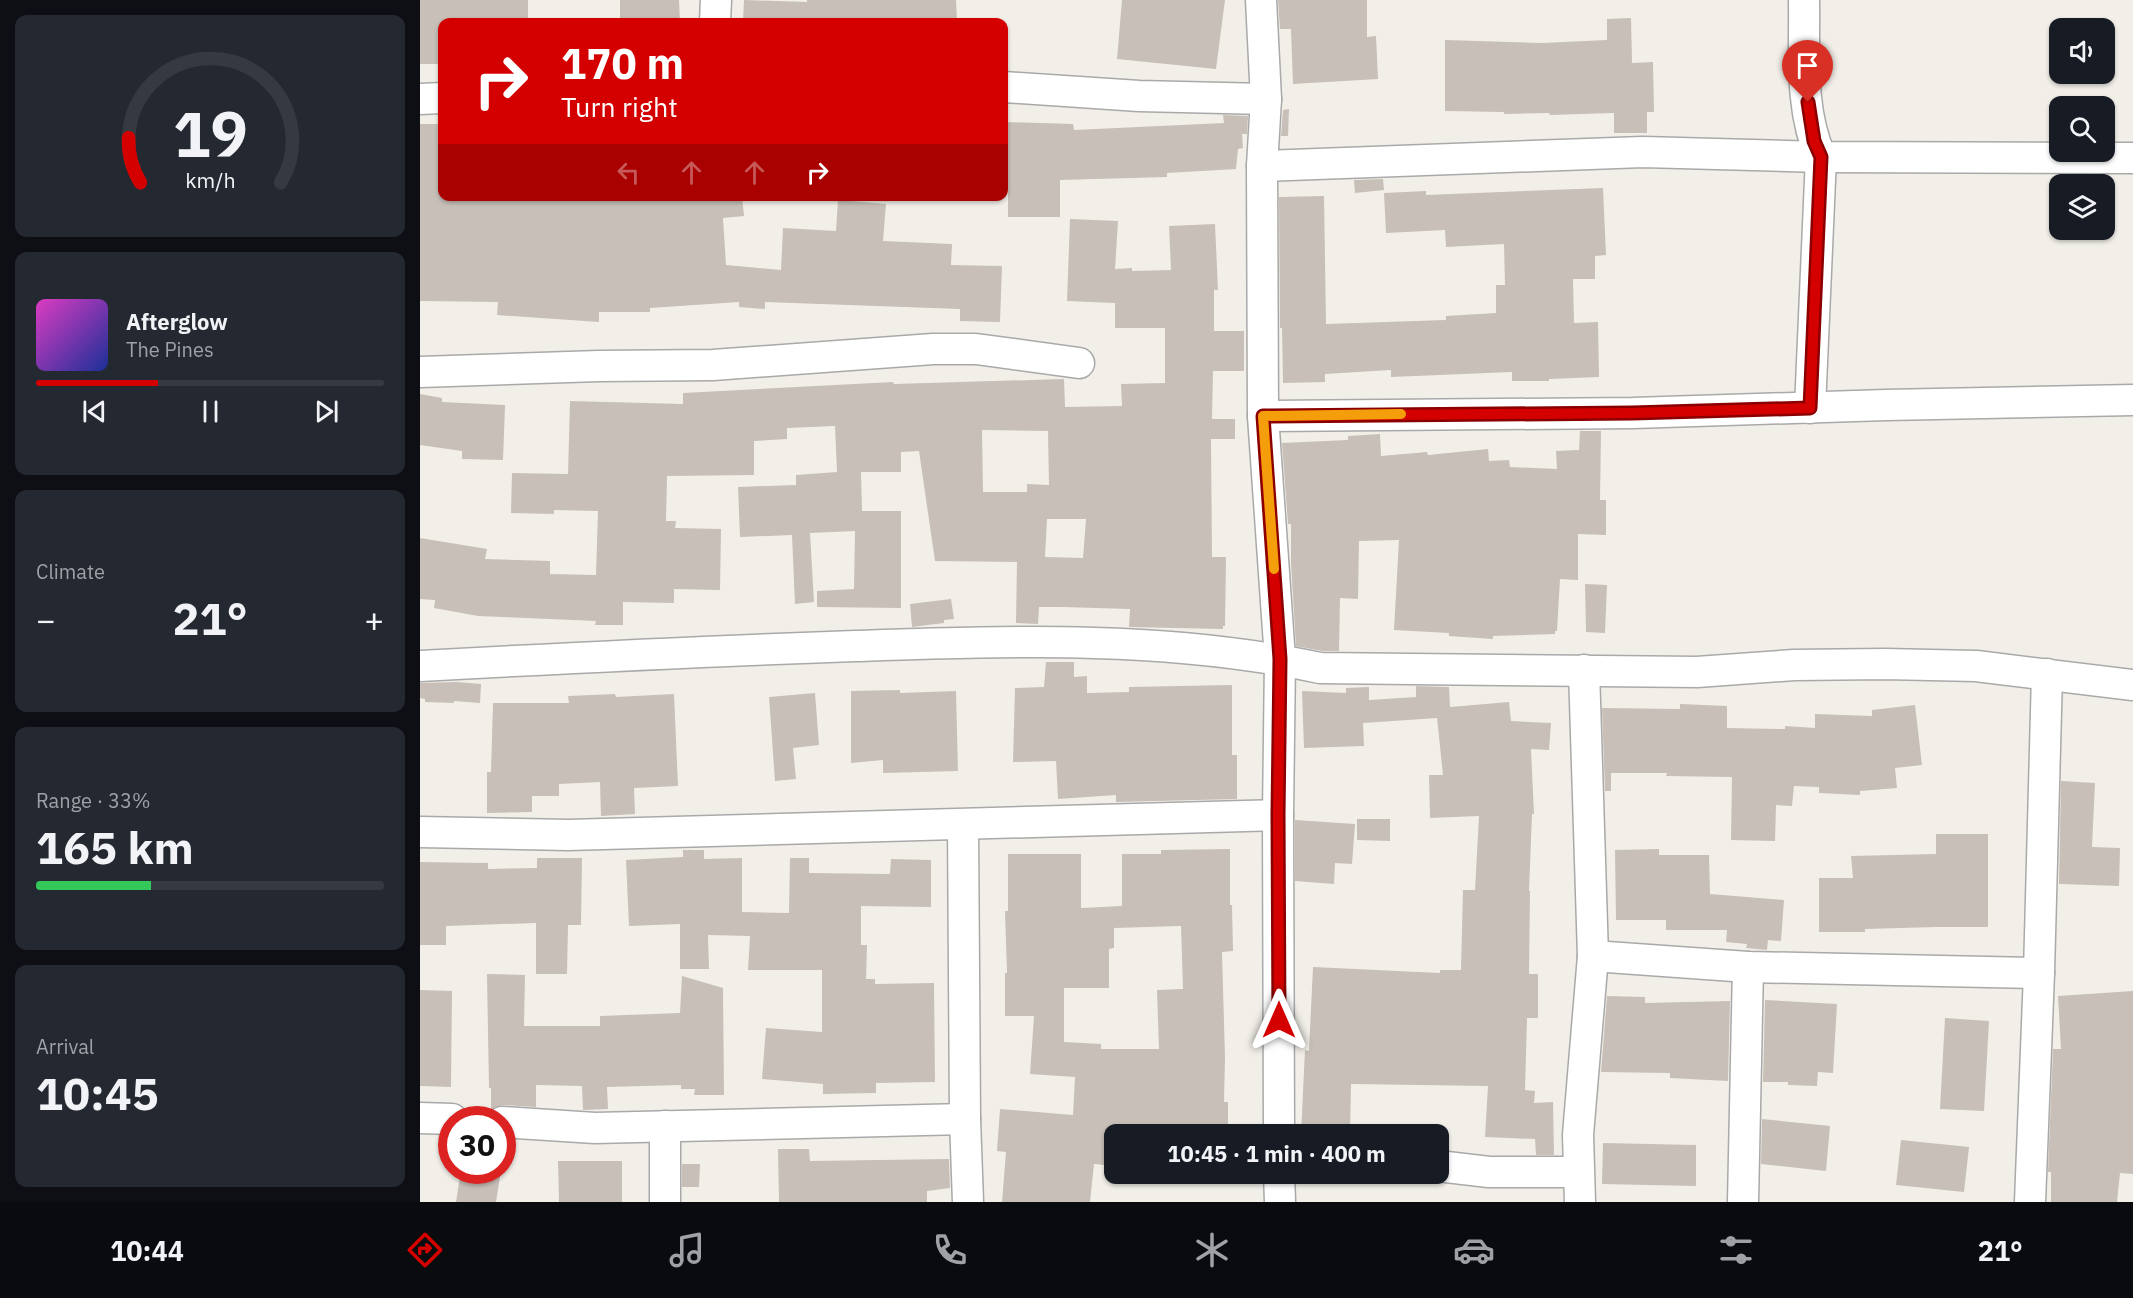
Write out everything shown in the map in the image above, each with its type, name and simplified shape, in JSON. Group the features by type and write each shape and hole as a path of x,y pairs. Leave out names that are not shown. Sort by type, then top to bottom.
{"street":[{"path":"715,18 716,0"},
{"path":"1262,0 1266,99 1262,166 1263,416 1280,659 1279,1124"},
{"path":"1804,0 1809,121 1821,157 1810,408"},
{"path":"1008,87 1139,96 1266,99"},
{"path":"420,99 438,98"},
{"path":"1262,166 1643,152 1821,157 2133,158"},
{"path":"420,372 713,365 933,349 976,349 1079,363"},
{"path":"1263,416 1632,413 1898,404 2133,400"},
{"path":"420,666 641,654 984,642 1155,645 1218,650 1280,659 1320,668 1697,672 1794,665 1884,664 1976,666 2133,685"},
{"path":"1580,1202 1578,1135 1593,956 1584,670"},
{"path":"2030,1202 2047,674"},
{"path":"420,832 568,835 1278,815"},
{"path":"963,825 965,1119 968,1202"},
{"path":"1593,956 1748,967 2039,974"},
{"path":"1743,1202 1748,967"},
{"path":"420,1118 438,1119"},
{"path":"516,1123 595,1128 965,1119"},
{"path":"665,1125 665,1202"},
{"path":"1449,1167 1489,1172 1578,1172"},
{"path":"1280,1184 1280,1202"}],"building":[{"path":"420,0 528,0 528,18 438,18 438,64 420,64"},
{"path":"620,0 679,0 680,18 620,18"},
{"path":"744,0 807,2 807,0 956,0 957,18 743,18"},
{"path":"1122,0 1225,0 1216,69 1117,59"},
{"path":"1278,0 1367,0 1367,37 1376,36 1378,79 1293,84 1291,29 1280,29"},
{"path":"1631,18 1632,63 1653,62 1654,112 1647,112 1647,133 1614,133 1614,113 1550,115 1549,113 1504,114 1504,112 1445,111 1445,40 1542,43 1607,40 1607,19"},
{"path":"1289,109 1288,136 1281,136 1283,110"},
{"path":"1223,115 1248,116 1247,134 1242,134 1243,148 1238,149 1236,169 1167,173 1167,177 1060,180 1060,217 1008,217 1008,122 1073,124 1074,130 1224,123"},
{"path":"420,124 438,124 438,201 742,201 744,216 723,218 726,265 781,270 783,228 836,231 838,201 886,204 883,241 952,244 951,265 1002,266 1000,322 960,321 960,309 765,302 765,309 739,307 739,302 650,308 650,312 599,312 599,322 497,315 498,302 420,301"},
{"path":"1383,179 1384,190 1355,193 1354,180"},
{"path":"1603,188 1606,255 1595,256 1595,279 1573,279 1574,323 1598,322 1599,377 1512,381 1512,372 1391,377 1391,370 1325,374 1325,382 1283,383 1282,328 1280,328 1279,197 1324,196 1326,324 1446,320 1446,316 1496,313 1496,285 1505,285 1504,244 1446,247 1445,230 1386,233 1384,193 1426,191 1426,195"},
{"path":"1070,219 1118,221 1115,269 1132,268 1132,271 1171,270 1169,226 1215,224 1218,290 1214,290 1214,331 1244,331 1244,371 1213,371 1212,419 1235,419 1235,439 1211,439 1212,557 1226,557 1225,626 1223,629 1129,627 1130,609 1062,607 1039,607 1038,624 1016,623 1017,562 935,561 919,451 901,452 901,472 861,472 862,511 901,511 901,608 817,607 817,591 854,589 855,531 810,533 814,602 795,604 792,535 740,537 738,487 796,485 796,475 837,472 835,426 787,428 787,439 754,441 754,475 667,476 666,521 676,521 675,528 721,529 720,590 674,589 674,603 623,602 623,625 595,625 596,621 478,616 434,608 435,600 420,599 420,538 487,549 485,559 550,561 550,574 596,575 598,511 554,510 554,514 511,513 512,473 568,474 570,401 683,404 683,393 893,382 894,384 1064,379 1065,407 1122,406 1121,384 1165,383 1165,328 1115,328 1115,303 1067,301","holes":["982,430 1048,431 1049,485 1027,484 1027,492 983,492","1047,519 1086,519 1083,558 1045,557"]},
{"path":"420,394 442,398 442,402 505,405 503,460 462,459 462,451 420,445"},
{"path":"1580,431 1601,431 1600,500 1606,500 1606,535 1578,534 1578,580 1560,579 1555,634 1493,636 1493,639 1449,636 1449,633 1394,630 1399,540 1359,541 1358,599 1340,598 1339,651 1322,651 1296,646 1291,524 1288,524 1282,443 1348,440 1348,436 1380,434 1381,456 1427,452 1428,455 1488,449 1489,461 1509,460 1510,467 1557,469 1556,451 1579,450"},
{"path":"1585,584 1607,585 1605,633 1586,632"},
{"path":"951,599 954,619 944,620 944,623 912,627 910,604"},
{"path":"1046,662 1074,662 1074,677 1087,676 1087,693 1129,692 1129,687 1232,685 1232,755 1237,755 1237,799 1116,802 1116,795 1058,799 1056,761 1013,762 1015,688 1044,687"},
{"path":"420,683 481,684 480,703 425,702 425,699 420,698"},
{"path":"1416,686 1449,687 1450,707 1509,702 1511,721 1551,723 1549,750 1531,749 1534,814 1532,814 1529,891 1529,974 1538,974 1538,1018 1527,1018 1525,1090 1535,1091 1534,1103 1553,1102 1554,1155 1536,1155 1535,1139 1485,1137 1488,1086 1351,1084 1350,1124 1301,1124 1305,1050 1309,1051 1313,967 1440,973 1440,970 1461,970 1463,890 1475,890 1479,816 1430,818 1429,775 1443,775 1437,718 1363,723 1364,746 1304,748 1302,691 1346,693 1346,688 1369,687 1369,700 1416,697"},
{"path":"900,690 900,693 956,691 958,771 883,773 883,760 851,763 851,691"},
{"path":"815,693 819,745 793,748 796,779 775,781 769,697"},
{"path":"615,694 616,697 674,694 678,786 634,788 635,814 601,816 600,782 559,784 559,796 532,796 532,812 487,813 487,772 491,772 493,703 569,703 568,696"},
{"path":"1680,704 1727,706 1727,728 1785,729 1785,726 1815,728 1815,714 1872,716 1872,710 1915,705 1922,765 1895,768 1897,788 1860,791 1860,795 1819,793 1819,787 1794,786 1792,806 1776,805 1775,841 1731,840 1732,777 1666,776 1667,773 1611,773 1611,791 1605,791 1602,708 1680,709"},
{"path":"2061,781 2095,783 2092,847 2120,848 2119,886 2059,884"},
{"path":"1357,819 1390,819 1390,841 1357,840"},
{"path":"1295,820 1355,824 1352,864 1335,863 1334,884 1295,881"},
{"path":"1936,834 1988,834 1988,927 1819,932 1819,878 1853,878 1851,856 1936,854"},
{"path":"1230,849 1233,951 1222,952 1224,1102 1228,1102 1228,1124 1104,1124 1104,1165 1094,1164 1090,1202 1002,1202 1006,1152 997,1151 1000,1109 1073,1115 1075,1077 1030,1074 1034,1016 1005,1016 1005,973 1007,973 1005,911 1008,911 1008,854 1081,854 1082,908 1122,906 1122,854 1161,854 1161,850","holes":["1181,926 1183,989 1157,990 1159,1049 1101,1049 1101,1044 1064,1042 1064,988 1109,988 1109,949 1114,948 1114,928"]},
{"path":"1659,849 1659,855 1709,855 1710,894 1784,900 1781,941 1768,940 1767,950 1746,948 1747,944 1726,942 1727,930 1666,930 1666,920 1616,920 1615,850"},
{"path":"683,850 704,850 704,859 742,858 742,912 789,913 790,858 809,858 809,873 890,874 891,859 931,860 931,907 861,906 861,945 867,945 866,979 875,979 875,984 934,983 935,1082 876,1083 876,1093 823,1094 823,1084 762,1079 766,1028 822,1032 822,970 748,970 750,936 708,935 709,969 680,969 680,924 629,926 626,860 683,857"},
{"path":"537,858 582,858 581,925 568,925 567,974 536,974 536,923 446,926 446,945 420,945 420,862 488,863 488,869 537,868"},
{"path":"487,974 525,975 524,1026 600,1026 600,1016 680,1013 682,976 723,988 724,1095 694,1095 695,1089 681,1089 681,1085 607,1087 608,1109 583,1110 582,1086 536,1085 536,1107 491,1106 491,1088 489,1088"},
{"path":"420,990 452,991 451,1087 420,1086"},
{"path":"2133,991 2133,1174 2120,1173 2117,1202 2051,1202 2051,1172 2048,1172 2053,1049 2061,1049 2058,996"},
{"path":"1607,996 1645,997 1645,1003 1730,1001 1728,1081 1670,1078 1670,1073 1601,1072"},
{"path":"1765,1000 1837,1004 1833,1073 1818,1072 1817,1086 1788,1085 1788,1082 1763,1082"},
{"path":"1945,1018 1989,1021 1984,1111 1940,1109"},
{"path":"1762,1119 1830,1126 1826,1171 1761,1164"},
{"path":"1901,1140 1969,1147 1964,1192 1896,1185"},
{"path":"1603,1143 1696,1145 1696,1186 1602,1184"},
{"path":"778,1149 809,1149 810,1161 949,1159 950,1188 927,1191 927,1202 779,1202"},
{"path":"558,1161 622,1161 622,1202 559,1202"},
{"path":"682,1164 700,1164 699,1187 682,1187"},
{"path":"459,1184 499,1184 496,1202 456,1202"}],"slow traffic":[{"path":"1274,569 1263,416 1401,414"}],"route":[{"path":"1279,1020 1280,659 1263,416 1632,413 1810,408 1821,157 1809,121 1808,102"}]}
